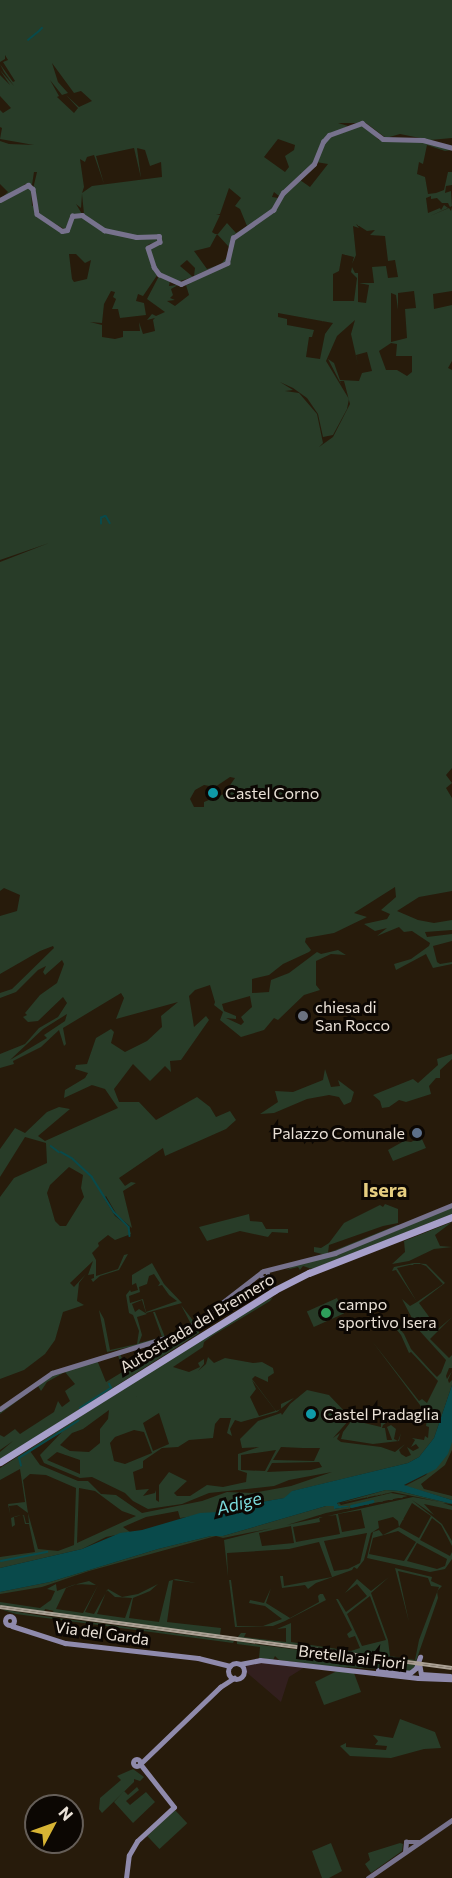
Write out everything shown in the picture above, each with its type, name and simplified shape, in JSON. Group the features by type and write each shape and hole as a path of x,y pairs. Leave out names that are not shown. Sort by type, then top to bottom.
{"highway":[{"name":"Autostrada del Brennero","path":"0,1463 262,1299 318,1273 452,1218"}],"main road":[{"path":"0,200 28,184 33,189 37,214 62,231 67,231 72,216 82,215 104,230 136,237 159,236 160,242 148,248 153,267 159,274 181,284 228,262 233,238 273,210 283,193 314,164 322,143 330,135 362,123 383,139 423,140 452,148"},
{"path":"0,1408 52,1373 178,1334 263,1274 280,1266 335,1253 452,1205"},
{"path":"263,1274 269,1276 280,1266"},
{"name":"Via del Garda","path":"3,1620 7,1625 13,1623 58,1642 198,1658 229,1670 241,1666"},
{"path":"327,1667 408,1673 416,1668 420,1657 420,1674 452,1678"},
{"name":"Bretella ai Fiori","path":"241,1666 250,1661 452,1678"},
{"path":"126,1878 130,1852 144,1835 173,1810 172,1803 140,1764 222,1684 242,1675 241,1666"},
{"path":"229,1670 234,1678"},
{"path":"222,1684 229,1670"},
{"path":"368,1878 408,1848 452,1820"}],"shaded area":[{"path":"259,1661 305,1667 289,1677 281,1702 245,1671 247,1665"}],"green space":[{"path":"0,0 452,0 452,138 430,140 400,134 386,138 366,123 338,123 348,126 321,142 315,161 303,175 300,172 302,176 279,196 274,192 272,197 278,198 272,210 233,237 227,261 221,264 227,257 229,247 217,234 210,247 194,251 207,269 218,265 194,276 195,268 187,260 180,266 193,277 177,282 160,273 154,265 149,248 161,243 161,236 136,236 102,228 84,214 82,194 81,208 76,204 82,214 70,216 66,230 40,215 33,189 37,172 34,172 32,185 25,184 16,192 0,199 8,192 0,184 0,141 9,144 34,145 0,139 2,128 0,127 0,110 3,113 11,108 0,96 0,75 10,85 0,70 14,86 0,64 13,82 15,81 3,62 8,60 5,55 5,59 0,62","holes":["52,63 74,93 81,91 92,101 79,107 66,95 78,108 74,113 57,97 59,96 50,80 62,95 68,93 58,82","278,139 295,145 294,150 285,156 289,167 285,172 264,157","134,148 141,178 137,148 145,150 150,166 161,162 162,177 92,186 82,193 84,187 80,159 85,162 87,157 94,155 104,184 96,156","229,188 241,198 235,206 240,209 247,226 236,233 227,223 218,234 212,232 220,215 216,215 220,214"]},
{"path":"362,124 379,140 418,140 452,150 445,151 427,145 423,164 419,162 417,174 425,177 428,194 444,190 448,172 452,172 452,185 446,186 445,193 451,191 452,206 442,203 437,198 431,199 431,196 426,198 428,213 440,208 441,210 444,205 448,208 430,216 449,208 451,211 452,207 452,291 433,294 434,309 452,305 452,361 448,368 452,370 452,768 446,775 452,783 446,788 452,798 452,891 419,897 397,911 418,920 434,923 452,920 452,930 425,932 427,937 452,934 452,941 433,946 437,962 440,964 452,962 452,964 433,968 426,954 396,970 394,964 411,959 430,943 412,931 404,932 399,927 377,936 387,928 375,931 364,924 387,919 390,914 381,910 396,897 395,887 354,913 367,917 334,933 306,938 305,942 311,950 309,952 283,964 269,975 252,979 252,993 269,992 271,980 289,973 317,952 321,954 338,950 346,955 331,954 316,961 316,985 320,990 304,995 278,1020 274,1018 264,1030 241,1037 220,1020 223,1012 214,1005 210,985 195,990 189,996 194,1027 206,1016 209,1020 181,1060 170,1061 171,1072 165,1066 150,1081 133,1064 114,1089 119,1102 139,1102 156,1120 197,1097 210,1107 216,1117 230,1111 236,1120 226,1129 165,1156 163,1148 119,1178 125,1186 131,1182 136,1183 123,1191 132,1228 117,1215 106,1196 104,1198 115,1216 129,1227 131,1234 115,1240 108,1235 98,1243 99,1246 92,1253 96,1260 96,1276 118,1269 124,1255 128,1254 119,1270 100,1276 93,1282 91,1279 94,1278 94,1274 88,1275 93,1261 70,1283 74,1287 86,1274 79,1283 77,1301 84,1305 63,1312 55,1340 45,1354 24,1370 0,1379 0,1197 14,1178 47,1163 46,1143 25,1137 0,1177 0,1149 15,1128 25,1133 47,1112 59,1107 70,1109 38,1136 45,1141 118,1108 105,1089 92,1085 64,1098 65,1090 85,1078 88,1073 75,1069 76,1065 87,1064 96,1038 111,1029 114,1032 111,1043 125,1052 147,1041 162,1027 161,1016 178,1002 116,1019 124,998 121,993 63,1028 66,1044 64,1046 59,1030 41,1047 13,1061 14,1064 0,1068 0,1054 25,1044 39,1028 58,1017 67,1003 63,997 38,1021 28,1022 23,1017 27,1015 25,1013 40,995 57,983 64,964 62,960 45,975 43,972 46,966 38,970 16,992 0,998 0,993 12,989 54,948 53,946 40,951 0,974 0,916 17,911 20,895 4,888 0,891 0,562 49,543 0,560 0,201 28,186 31,189 32,206 34,205 38,215 63,232 68,230 72,218 81,216 106,231 135,237 160,238 159,242 149,244 147,248 151,264 158,274 143,296 138,294 136,301 144,303 146,315 120,318 118,309 112,309 116,299 113,297 115,292 111,291 104,304 102,323 90,322 102,325 102,337 115,339 123,337 123,331 140,331 139,322 143,334 155,331 153,320 155,318 147,320 152,314 156,316 165,312 147,299 159,276 170,281 169,286 178,285 171,289 173,295 170,298 175,300 167,301 175,306 189,295 186,285 190,284 187,283 229,262 235,237 274,211 287,192 300,180 310,187 328,164 316,162 327,138","holes":["356,224 367,231 375,230 370,235 385,236 388,261 395,260 398,277 388,278 386,266 372,267 374,283 359,283 369,285 366,303 358,302 358,273 355,273 352,267 351,272 357,278 354,301 333,301 333,274 339,271 342,254 354,257 352,264 356,255 353,226 359,228","69,254 76,254 85,263 91,260 87,279 74,282","414,291 416,308 405,309 407,338 391,342 391,293 396,295 398,310 398,293","278,313 333,323 325,334 320,359 306,357 309,337 312,337 314,330 287,325 287,319 278,317","355,320 351,334 358,365 356,355 367,352 372,371 362,373 359,381 340,380 334,363 328,359 341,384 340,381 344,381 348,398 326,361 337,336","391,343 397,344 396,356 412,356 412,372 407,376 397,370 386,370 379,351","280,382 293,388 307,398 318,414 323,437 333,435 347,409 349,400 350,404 333,437 319,447 323,443 317,414 299,393 285,391 293,390","230,777 235,778 224,794 204,802 204,807 194,807 190,799 195,790 204,785 215,787","250,996 252,1007 241,1017 244,1022 241,1025 226,1018 236,1019 236,1016 224,1011 222,1004","67,1014 65,1021 44,1035 47,1038 10,1060 43,1029","69,1167 83,1175 81,1188 84,1197 66,1226 60,1226 55,1221 47,1193 50,1185"]},
{"path":"452,1054 452,1059 440,1070 440,1078 436,1078 429,1086 431,1094 406,1102 399,1100 389,1107 382,1108 380,1101 373,1095 413,1079 418,1083 438,1065 437,1059"},
{"path":"325,1069 331,1087 340,1086 338,1080 354,1092 351,1102 344,1105 339,1097 329,1095 307,1099 274,1113 260,1114 278,1102 275,1091 293,1092 323,1080"},
{"path":"421,1137 426,1148 393,1161 388,1150 404,1141 411,1142"},
{"path":"385,1204 398,1209 398,1223 329,1245 328,1253 397,1225 408,1225 452,1207 452,1214 312,1269 303,1266 300,1270 298,1267 286,1270 299,1263 328,1257 401,1229 398,1226 326,1255 314,1252 314,1247 321,1248 329,1243 344,1223 380,1205 383,1207"},
{"path":"249,1214 250,1221 262,1222 266,1229 288,1229 288,1233 272,1232 268,1237 240,1231 207,1241 199,1227"},
{"path":"452,1222 435,1235 440,1246 452,1247 434,1249 409,1261 392,1264 405,1252 404,1241"},
{"path":"152,1263 164,1284 182,1303 146,1313 142,1300 132,1304 135,1312 139,1309 147,1314 137,1317 142,1335 139,1343 162,1337 153,1312 155,1312 165,1337 107,1352 99,1310 104,1319 110,1350 137,1344 139,1331 133,1315 129,1313 126,1295 130,1290 131,1292 138,1290 136,1283 132,1285 132,1275","holes":["154,1274 160,1283 158,1286 162,1285 177,1301 146,1312 143,1299 130,1303 129,1296 140,1292 139,1287 147,1284 149,1276"]},
{"path":"417,1263 397,1268 417,1302 396,1270 392,1271 394,1267"},
{"path":"419,1263 426,1264 445,1283 419,1303 438,1329 452,1317 430,1339 449,1358 452,1355 452,1368 449,1368 446,1376 447,1379 452,1371 448,1380 449,1383 452,1380 452,1385 434,1438 419,1457 408,1463 293,1491 285,1498 233,1507 227,1511 180,1518 178,1511 146,1517 123,1527 130,1532 106,1537 82,1549 0,1568 0,1557 35,1552 29,1524 25,1524 23,1515 26,1523 29,1523 28,1513 17,1505 9,1506 10,1514 8,1504 25,1502 20,1469 0,1480 0,1468 225,1324 273,1297 212,1336 204,1342 203,1347 173,1367 189,1372 200,1367 198,1363 204,1359 204,1364 198,1371 206,1364 208,1357 214,1363 225,1358 253,1363 262,1362 273,1368 274,1373 268,1377 268,1382 255,1376 252,1379 276,1411 280,1409 277,1412 241,1422 235,1420 230,1429 232,1436 227,1433 231,1418 220,1418 215,1424 213,1438 189,1440 178,1447 162,1448 143,1461 143,1468 133,1472 136,1490 149,1489 143,1496 155,1493 156,1490 156,1500 159,1502 159,1485 169,1472 187,1481 174,1493 177,1496 190,1496 207,1485 223,1487 246,1482 247,1473 238,1470 238,1454 259,1447 242,1448 240,1439 258,1421 281,1413 282,1415 290,1404 307,1390 329,1395 347,1414 344,1417 350,1419 333,1438 340,1433 337,1439 341,1442 381,1447 395,1452 405,1444 399,1450 401,1454 406,1457 411,1455 407,1447 413,1451 419,1448 416,1444 411,1447 415,1440 412,1438 424,1440 425,1436 428,1438 427,1418 420,1417 423,1414 420,1405 372,1341 419,1401 422,1399 427,1403 438,1381 411,1352 409,1353 401,1335 392,1324 394,1322 404,1334 411,1349 437,1377 446,1360 417,1328 402,1299 410,1306 443,1284 426,1266","holes":["252,1380 275,1410 259,1416 250,1397 256,1389","109,1410 108,1419 100,1429 100,1443 89,1452 70,1451 60,1445 72,1433 83,1429","159,1413 169,1444 153,1451 143,1423","134,1430 144,1432 152,1453 125,1464 114,1461 110,1443 115,1437","62,1432 40,1455 44,1463 80,1478 92,1477 125,1493 133,1501 148,1509 182,1504 209,1493 274,1486 289,1480 332,1472 291,1486 252,1493 227,1492 202,1501 142,1513 116,1495 101,1494 88,1481 78,1481 40,1465 30,1451","281,1447 320,1448 314,1461 273,1460","276,1450 265,1471 241,1470 241,1455","57,1452 80,1460 80,1474 47,1460","319,1462 322,1467 311,1470 267,1472 272,1463","30,1474 46,1475 76,1488 74,1545 58,1551 38,1549 28,1513 23,1480","79,1488 95,1491 122,1511 136,1516 77,1543"]},
{"name":"campo sportivo Isera","path":"337,1298 344,1314 314,1327 307,1311"},
{"path":"181,1305 195,1323 180,1332 166,1336 191,1324"},
{"path":"221,1311 224,1313 199,1329 199,1333 0,1460 0,1452 13,1441 0,1450 0,1435 4,1437 15,1429 20,1434 54,1412 58,1401 62,1407 70,1401 65,1391 75,1384 65,1372 47,1382 41,1391 38,1386 40,1384 0,1414 0,1410 53,1374 117,1352 162,1342","holes":["158,1344 159,1349 126,1370 120,1353","117,1353 124,1371 106,1382 97,1360"]},
{"path":"294,1398 281,1409 281,1404"},
{"path":"381,1406 386,1414 390,1412 399,1414 400,1409 388,1407 401,1409 401,1415 404,1415 406,1409 419,1411 413,1418 412,1415 396,1416 383,1425 387,1440 392,1440 387,1427 391,1425 396,1429 394,1439 398,1441 401,1433 399,1441 373,1444 341,1439 352,1420 350,1412 360,1410 358,1412 360,1422 381,1427"},
{"path":"452,1439 452,1450 445,1465 421,1484 424,1489 452,1496 452,1500 405,1486 426,1475"},
{"path":"386,1490 452,1504 443,1503 452,1506 452,1510 424,1504 434,1515 412,1500 442,1524 452,1541 452,1546 441,1525 432,1518 420,1540 450,1556 452,1552 452,1559 445,1569 430,1572 367,1558 373,1532 379,1530 383,1535 399,1527 398,1521 393,1517 378,1521 379,1528 371,1533 364,1560 357,1569 354,1567 352,1570 316,1583 308,1589 305,1585 282,1588 280,1576 283,1576 284,1586 332,1577 319,1542 289,1549 227,1553 228,1577 224,1540 272,1528 223,1538 216,1536 223,1536 326,1506 334,1506 335,1509 348,1506 339,1506 337,1504 339,1503 341,1505 391,1493 408,1496 326,1513 287,1525 319,1518 320,1522 293,1527 296,1542 340,1534 336,1515 327,1516 413,1497 441,1502 393,1492 340,1503","holes":["412,1503 431,1516 419,1538 399,1527","361,1510 365,1528 342,1532 338,1514","291,1526 294,1543 262,1546 259,1533","398,1531 416,1542 404,1561 369,1554 373,1538","367,1533 360,1563 348,1569 334,1571 324,1541","417,1543 447,1559 445,1566 437,1569 407,1561"]},
{"path":"22,1515 14,1517 15,1525 12,1527 11,1518 16,1516"},
{"path":"216,1536 89,1571 42,1587 0,1594 0,1592 50,1582 158,1549"},
{"path":"395,1568 432,1577 431,1581 442,1586 438,1590 439,1587 431,1586 428,1578 398,1571 409,1622"},
{"path":"389,1577 371,1593 388,1640 390,1656 415,1660 419,1640 437,1592 438,1598 416,1661 237,1638 241,1633 246,1633 244,1637 286,1642 286,1628 277,1629 291,1623 291,1642 351,1651 360,1648 355,1636 349,1638 347,1634 352,1630 336,1599 346,1612 367,1596 357,1584 345,1593 357,1579 371,1591","holes":["370,1596 386,1640 362,1646 347,1614"]},
{"path":"176,1579 196,1583 173,1580 167,1622 221,1628 220,1635 234,1638 48,1614 54,1611 45,1609 44,1613 0,1606 0,1602 40,1608 51,1600 55,1591 47,1589 56,1584 57,1591 77,1584 66,1588 56,1609 83,1613 98,1585 85,1612 94,1614 106,1593 97,1614 125,1618 132,1598 115,1597 107,1590 122,1597 138,1594 158,1584 150,1591 133,1598 129,1618 159,1622 169,1581"},
{"path":"229,1580 231,1580 237,1626 263,1626 282,1619 265,1606 249,1603 250,1600 264,1603 271,1588 266,1603 290,1618 319,1602 320,1594 323,1594 326,1600 285,1621 273,1626 235,1627"},
{"path":"89,1581 96,1585 77,1584"},
{"path":"0,1609 234,1641 233,1643 16,1614"},
{"path":"237,1641 416,1665 411,1671 327,1666 279,1660 275,1656 273,1660 259,1658 260,1647 237,1644"},
{"path":"337,1671 354,1673 361,1692 324,1705 315,1682"},
{"path":"400,1719 435,1732 441,1748 424,1749 391,1758 350,1756 340,1746 346,1743 346,1747 386,1750 387,1746 375,1745 378,1741 373,1735 393,1738"},
{"path":"133,1769 144,1777 140,1781 134,1779 134,1782 102,1813 99,1809 100,1798 121,1780 117,1776"},
{"path":"137,1787 139,1790 126,1801 130,1805 146,1792 155,1802 133,1823 114,1802 124,1791 128,1795"},
{"path":"175,1810 187,1823 159,1849 147,1836"},
{"path":"331,1843 342,1871 329,1878 322,1878 312,1851"},
{"path":"403,1844 402,1851 371,1873 365,1864 370,1860 368,1853"}],"water":[{"path":"452,1385 452,1442 448,1454 436,1469 404,1485 452,1500 452,1504 386,1490 337,1503 339,1506 350,1506 347,1507 334,1509 334,1506 326,1506 223,1536 211,1536 158,1549 50,1582 0,1592 0,1568 82,1549 120,1533 142,1530 200,1513 218,1512 284,1498 292,1491 408,1463 419,1457 434,1438"}],"waterway":[{"path":"39,31 42,28"},
{"path":"28,40 38,32"},
{"path":"101,524 101,518 105,516"},
{"path":"106,516 110,523"},
{"path":"51,1146 59,1152"},
{"path":"61,1152 72,1158"},
{"path":"73,1159 92,1177 114,1212 129,1227 130,1236"},
{"path":"80,1408 111,1388 109,1384"},
{"path":"21,1466 19,1458 78,1421"},
{"path":"351,1506 372,1501"},
{"path":"1,1561 47,1552"}],"railway":[{"path":"0,1607 452,1668"}],"place":[{"name":"Castel Corno","path":"213,793"},
{"name":"chiesa di San Rocco","path":"303,1016"},
{"name":"Palazzo Comunale","path":"417,1133"},
{"name":"campo sportivo Isera","path":"326,1313"},
{"name":"Castel Pradaglia","path":"311,1414"}],"district":[{"name":"Isera","path":"385,1189"}],"water label":[{"name":"Adige","path":"239,1503"}]}
